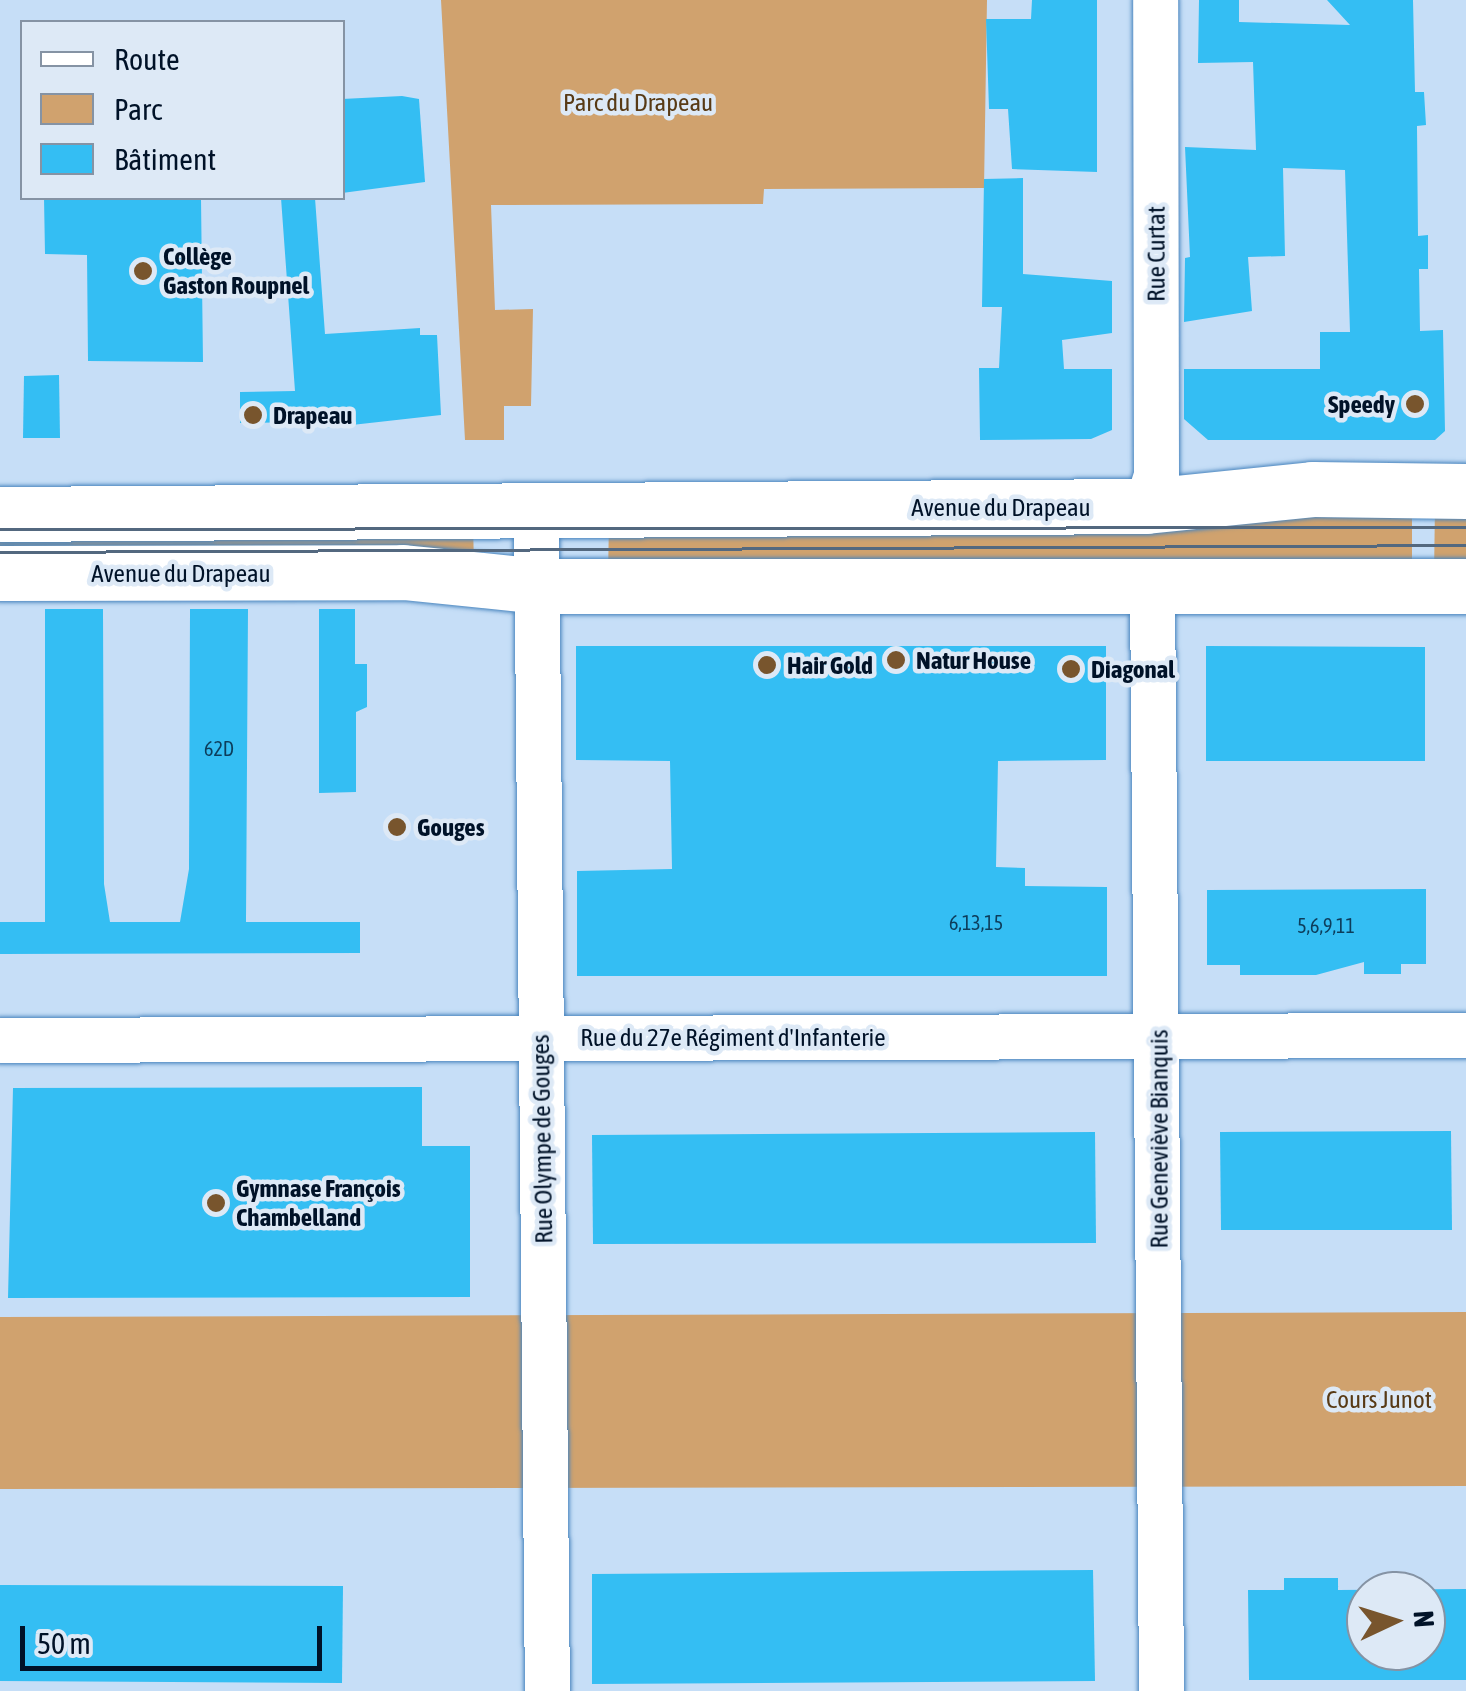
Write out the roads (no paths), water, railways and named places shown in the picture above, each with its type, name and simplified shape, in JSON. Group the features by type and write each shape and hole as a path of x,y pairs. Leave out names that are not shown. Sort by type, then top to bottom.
{"main road":[{"name":"Avenue du Drapeau","path":"0,514 1146,506 1312,488 1466,491"},
{"name":"Avenue du Drapeau","path":"0,573 403,572 542,586 1466,586"}],"street":[{"name":"Rue Curtat","path":"1146,506 1156,476 1155,0"},
{"path":"536,510 532,548 542,586"},
{"name":"Rue Olympe de Gouges","path":"542,586 541,1039 547,1691"},
{"name":"Rue Geneviève Bianquis","path":"1152,588 1159,1036 1161,1691"},
{"name":"Rue du 27e Régiment d'Infanterie","path":"0,1040 1466,1035"}],"tram line":[{"path":"0,529 1466,527"},
{"path":"0,552 1466,545"}],"place":[{"name":"Collège Gaston Roupnel","path":"143,271"},
{"name":"Speedy","path":"1415,404"},
{"name":"Drapeau","path":"253,415"},
{"name":"Natur House","path":"896,660"},
{"name":"Hair Gold","path":"767,665"},
{"name":"Diagonal","path":"1071,669"},
{"name":"Gouges","path":"397,827"},
{"name":"Gymnase François Chambelland","path":"216,1203"}],"park label":[{"name":"Parc du Drapeau","path":"638,102"},
{"name":"Cours Junot","path":"1379,1399"}]}
